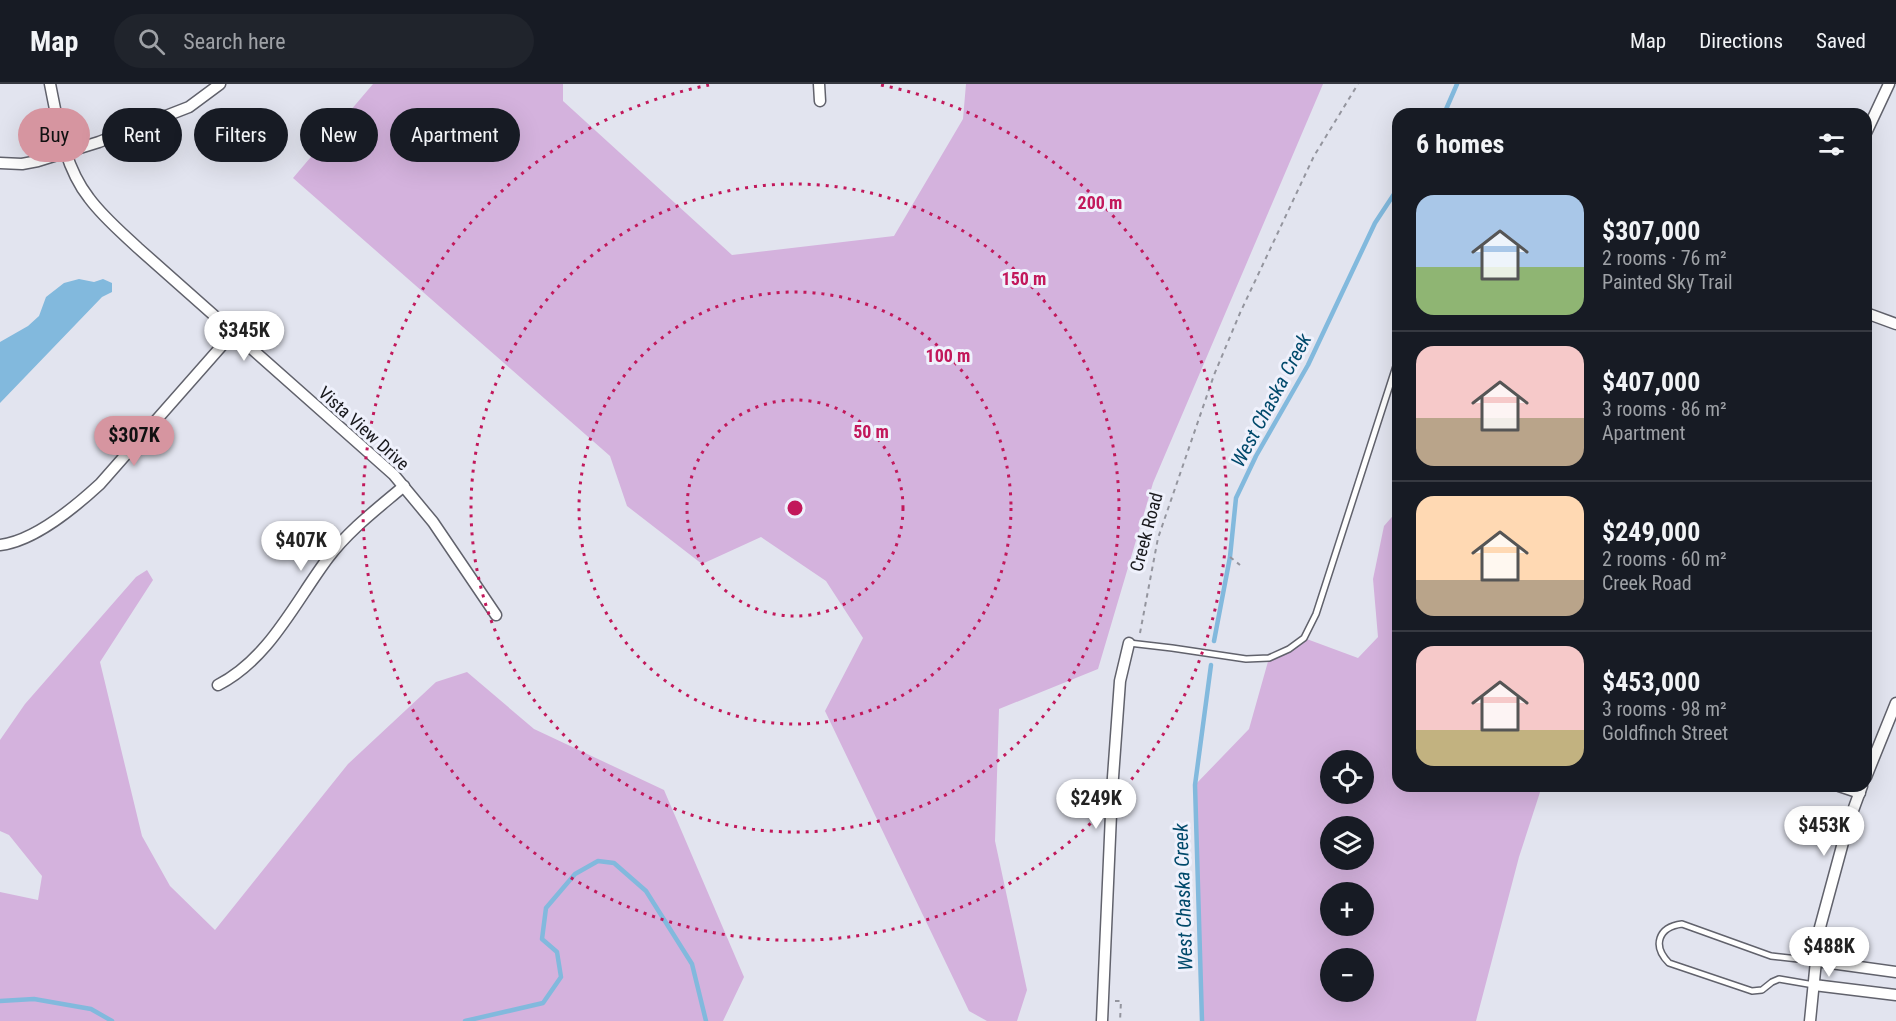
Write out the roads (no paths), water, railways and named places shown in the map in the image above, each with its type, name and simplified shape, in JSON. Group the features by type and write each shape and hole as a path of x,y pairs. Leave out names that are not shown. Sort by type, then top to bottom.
{"street":[{"name":"Vista View Drive","path":"50,84 55,108"},
{"path":"90,144 189,107 220,84"},
{"path":"819,84 820,100"},
{"path":"1872,120 1889,84"},
{"path":"0,163 30,162"},
{"name":"Vista View Drive","path":"70,162 80,184 100,212 394,475 433,522 496,615"},
{"path":"1872,315 1896,324"},
{"path":"0,545 29,535 77,506 100,484 233,333"},
{"path":"218,685 233,677 265,646 328,558 350,532 404,486"},
{"path":"1102,1021 1120,681 1129,643"},
{"path":"1872,762 1896,703"},
{"path":"1810,1021 1819,931 1848,824 1860,792"},
{"path":"1816,962 1896,972"},
{"path":"1814,985 1896,995"}],"lane":[{"path":"1129,643 1246,659 1269,658 1289,649 1304,638 1316,614 1392,379"},
{"path":"1814,985 1779,979 1762,990 1752,991 1669,963 1659,947 1660,938 1672,925 1682,924 1771,956 1816,962"}],"water":[{"path":"79,279 94,282 103,279 112,283 112,292 102,297 0,403 0,342 28,326 39,316 46,297 64,283"}],"waterway":[{"name":"West Chaska Creek","path":"1447,108 1457,84"},
{"name":"West Chaska Creek","path":"1214,641 1230,557 1236,498 1256,456 1308,365 1375,223 1392,197"},
{"name":"West Chaska Creek","path":"1202,1021 1195,785 1211,665"},
{"path":"465,1021 543,1003 561,977 557,952 542,939 546,908 575,874 598,861 614,863 646,891 692,964 706,1021"},
{"path":"0,1001 34,999 91,1009 112,1021"}]}
